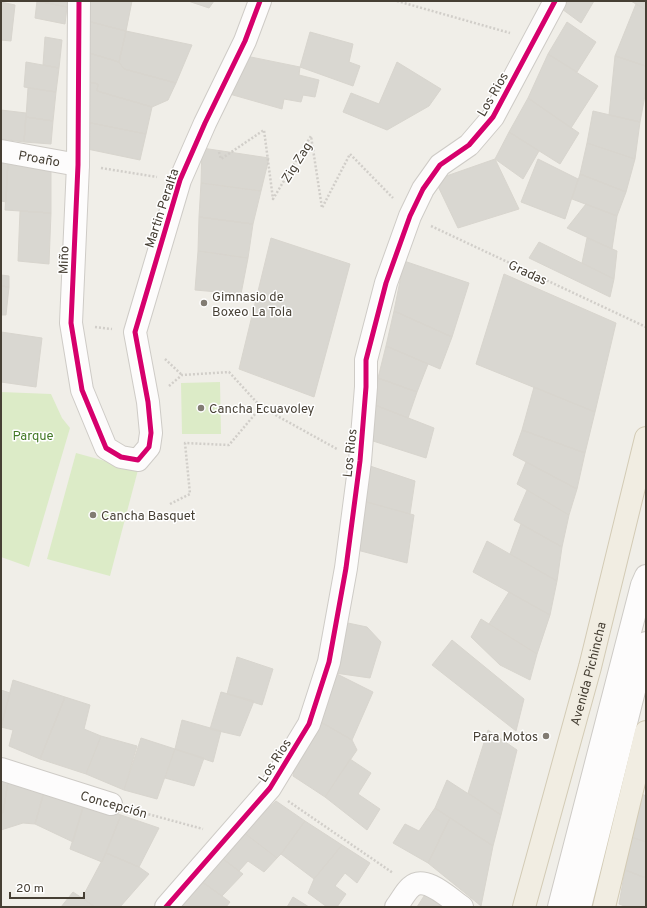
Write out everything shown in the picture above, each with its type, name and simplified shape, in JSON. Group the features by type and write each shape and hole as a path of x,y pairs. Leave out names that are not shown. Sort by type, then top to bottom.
{"main road":[{"name":"Avenida Pichincha","path":"524,907 590,667 646,438"},
{"path":"604,907 646,732"}],"street":[{"name":"Miño","path":"79,1 78,165 71,323 82,390 106,448 121,456 138,460 149,448 151,433"},
{"name":"Martin Peralta","path":"151,433 148,402 135,332 180,180 205,123 245,42 260,1"},
{"name":"Los Rios","path":"166,907 270,788 310,724 329,662 346,568 360,461 366,387 366,360 386,283 410,216 423,189 440,165 469,145 493,117 555,1"},
{"name":"Proaño","path":"1,151 78,165"},
{"path":"559,907 642,585 646,576"},
{"path":"580,907 646,643"},
{"name":"Concepción","path":"1,769 111,804"},
{"path":"396,907 421,885 462,907"}],"path":[{"path":"397,1 534,40"},
{"path":"100,168 180,180"},
{"path":"71,323 135,332"},
{"path":"182,375 229,372 261,407 360,461"},
{"path":"170,504 190,494 185,442 229,445 261,407"},
{"path":"270,788 421,885"}],"green space":[{"name":"Cancha Ecuavoley","path":"220,382 221,434 182,434 181,383"},
{"name":"Parque","path":"1,392 51,394 62,418 70,428 29,567 1,557"},
{"name":"Cancha Basquet","path":"76,453 138,470 110,576 47,559"}],"building":[{"path":"37,1 67,1 67,7"},
{"path":"37,1 67,7 65,24 35,18"},
{"path":"85,1 132,1 126,31 83,20"},
{"path":"188,1 214,1 209,8"},
{"path":"551,1 594,1 581,23"},
{"path":"631,1 646,1 646,10"},
{"path":"1,2 15,5 11,41 1,40"},
{"path":"636,4 646,10 646,66 615,56"},
{"path":"83,20 126,31 119,62 79,50"},
{"path":"567,22 596,42 577,72 548,54"},
{"path":"126,31 192,45 176,83 124,69 119,62"},
{"path":"310,32 353,44 349,62 360,66 353,86 300,67"},
{"path":"45,37 62,40 59,68 43,65"},
{"path":"79,50 119,62 124,69 176,83 168,100 152,107 97,91 98,84 76,79"},
{"path":"548,54 598,86 571,128 528,98"},
{"path":"241,55 300,67 299,75 319,80 315,97 303,95 301,102 284,99 282,109 226,93"},
{"path":"615,56 646,66 646,90 640,122 609,115"},
{"path":"26,62 59,68 56,92 24,87"},
{"path":"397,62 441,89 429,106 387,130 343,112 351,93 379,104"},
{"path":"76,79 98,84 97,91 152,107 146,134 71,119"},
{"path":"28,88 56,92 53,121 26,117"},
{"path":"528,98 579,133 560,164 509,132"},
{"path":"1,110 26,113 24,142 1,139"},
{"path":"593,111 640,122 635,159 587,143"},
{"path":"26,117 53,121 51,144 24,142"},
{"path":"71,119 146,134 140,160 68,145"},
{"path":"509,132 539,151 523,179 495,159"},
{"path":"587,143 635,159 626,192 580,174"},
{"path":"202,148 269,158 261,191 201,183"},
{"path":"1,159 8,161 6,202 1,201"},
{"path":"495,159 519,209 458,228 435,180"},
{"path":"538,159 578,179 565,219 521,202"},
{"path":"8,161 51,164 51,213 5,210"},
{"path":"580,174 626,192 617,216 572,199"},
{"path":"201,183 261,191 253,224 199,217"},
{"path":"586,204 617,216 612,249 567,228"},
{"path":"20,211 51,213 49,264 18,261"},
{"path":"199,217 253,224 248,258 198,251"},
{"path":"271,238 350,264 314,397 239,369"},
{"path":"587,238 617,251 614,279 582,263"},
{"path":"539,242 614,279 610,297 529,258"},
{"path":"198,251 248,258 241,294 195,290"},
{"path":"404,261 469,283 452,337 394,311"},
{"path":"504,274 616,323 595,412 476,364"},
{"path":"1,275 9,276 9,287 1,286"},
{"path":"1,286 9,287 6,315 1,315"},
{"path":"394,311 452,337 440,369 386,346"},
{"path":"1,332 42,338 36,387 1,382"},
{"path":"386,346 428,364 417,392 378,378"},
{"path":"378,378 417,392 408,418 375,405"},
{"path":"534,387 595,412 585,453 522,430"},
{"path":"375,405 434,428 426,458 373,441"},
{"path":"522,430 585,453 577,489 513,455"},
{"path":"526,462 577,489 569,515 517,484"},
{"path":"370,466 415,481 410,514 363,501"},
{"path":"527,490 569,515 562,547 514,520"},
{"path":"363,501 414,515 407,563 357,550"},
{"path":"521,524 562,547 557,581 510,554"},
{"path":"487,541 557,581 550,615 473,572"},
{"path":"509,592 550,615 537,654 489,624"},
{"path":"481,619 537,654 530,680 500,665 471,637"},
{"path":"343,622 367,627 381,642 370,678 335,673"},
{"path":"452,640 524,699 516,731 432,665"},
{"path":"237,657 273,669 262,705 227,694"},
{"path":"335,673 373,692 352,740 319,721"},
{"path":"13,680 65,697 40,759 9,746 13,730 1,727"},
{"path":"1,690 10,693 1,727"},
{"path":"221,692 254,701 240,736 210,729"},
{"path":"65,697 90,705 84,729 101,736 86,774 40,759"},
{"path":"182,720 221,731 213,762 175,749"},
{"path":"319,721 352,740 357,750 325,797 293,776 294,768"},
{"path":"488,730 517,750 501,815 468,793"},
{"path":"101,736 137,746 124,790 86,774"},
{"path":"141,738 175,749 157,799 124,790"},
{"path":"175,749 204,758 194,786 165,778"},
{"path":"350,759 371,773 358,794 380,809 367,830 325,797"},
{"path":"1,780 8,782 3,813 1,812"},
{"path":"447,780 501,815 493,846 435,808"},
{"path":"8,782 44,792 35,824 23,823 1,830 1,813 3,813"},
{"path":"44,792 84,804 73,842 35,824"},
{"path":"640,793 646,796 646,842 631,837"},
{"path":"276,801 305,821 277,858 243,832"},
{"path":"84,804 121,815 102,862 70,849"},
{"path":"435,808 450,818 428,863 393,843 405,824 419,831"},
{"path":"121,815 159,828 139,867 106,853"},
{"path":"450,818 493,846 481,906 428,863"},
{"path":"305,821 342,845 314,879 281,854"},
{"path":"243,832 277,858 264,872 248,861 239,871 219,856"},
{"path":"631,837 646,842 646,878 625,870"},
{"path":"342,845 370,863 357,883 345,873 335,886 346,894 337,907 327,907 308,893 314,879"},
{"path":"106,853 139,867 149,874 120,907 95,907 82,898"},
{"path":"219,856 243,874 222,896 198,879"},
{"path":"625,870 646,878 646,907 627,907 619,904"},
{"path":"198,879 230,902 226,907 175,907"},
{"path":"73,892 82,898 95,907 61,907"},
{"path":"424,896 440,896 453,907 417,907"},
{"path":"293,897 309,907 287,907"}],"cycle path":[{"path":"79,1 78,165 71,323 82,390 106,448 121,457 138,460 149,447 151,433 148,402 135,332 180,180 205,123 245,41 260,1"},
{"path":"166,907 270,788 309,724 329,662 346,568 360,461 366,387 366,360 386,283 410,216 423,189 440,165 469,145 493,117 555,1"}],"place":[{"name":"Gimnasio de Boxeo La Tola","path":"204,303"},
{"name":"Cancha Ecuavoley","path":"201,408"},
{"name":"Cancha Basquet","path":"93,515"},
{"name":"Para Motos","path":"546,736"}]}
